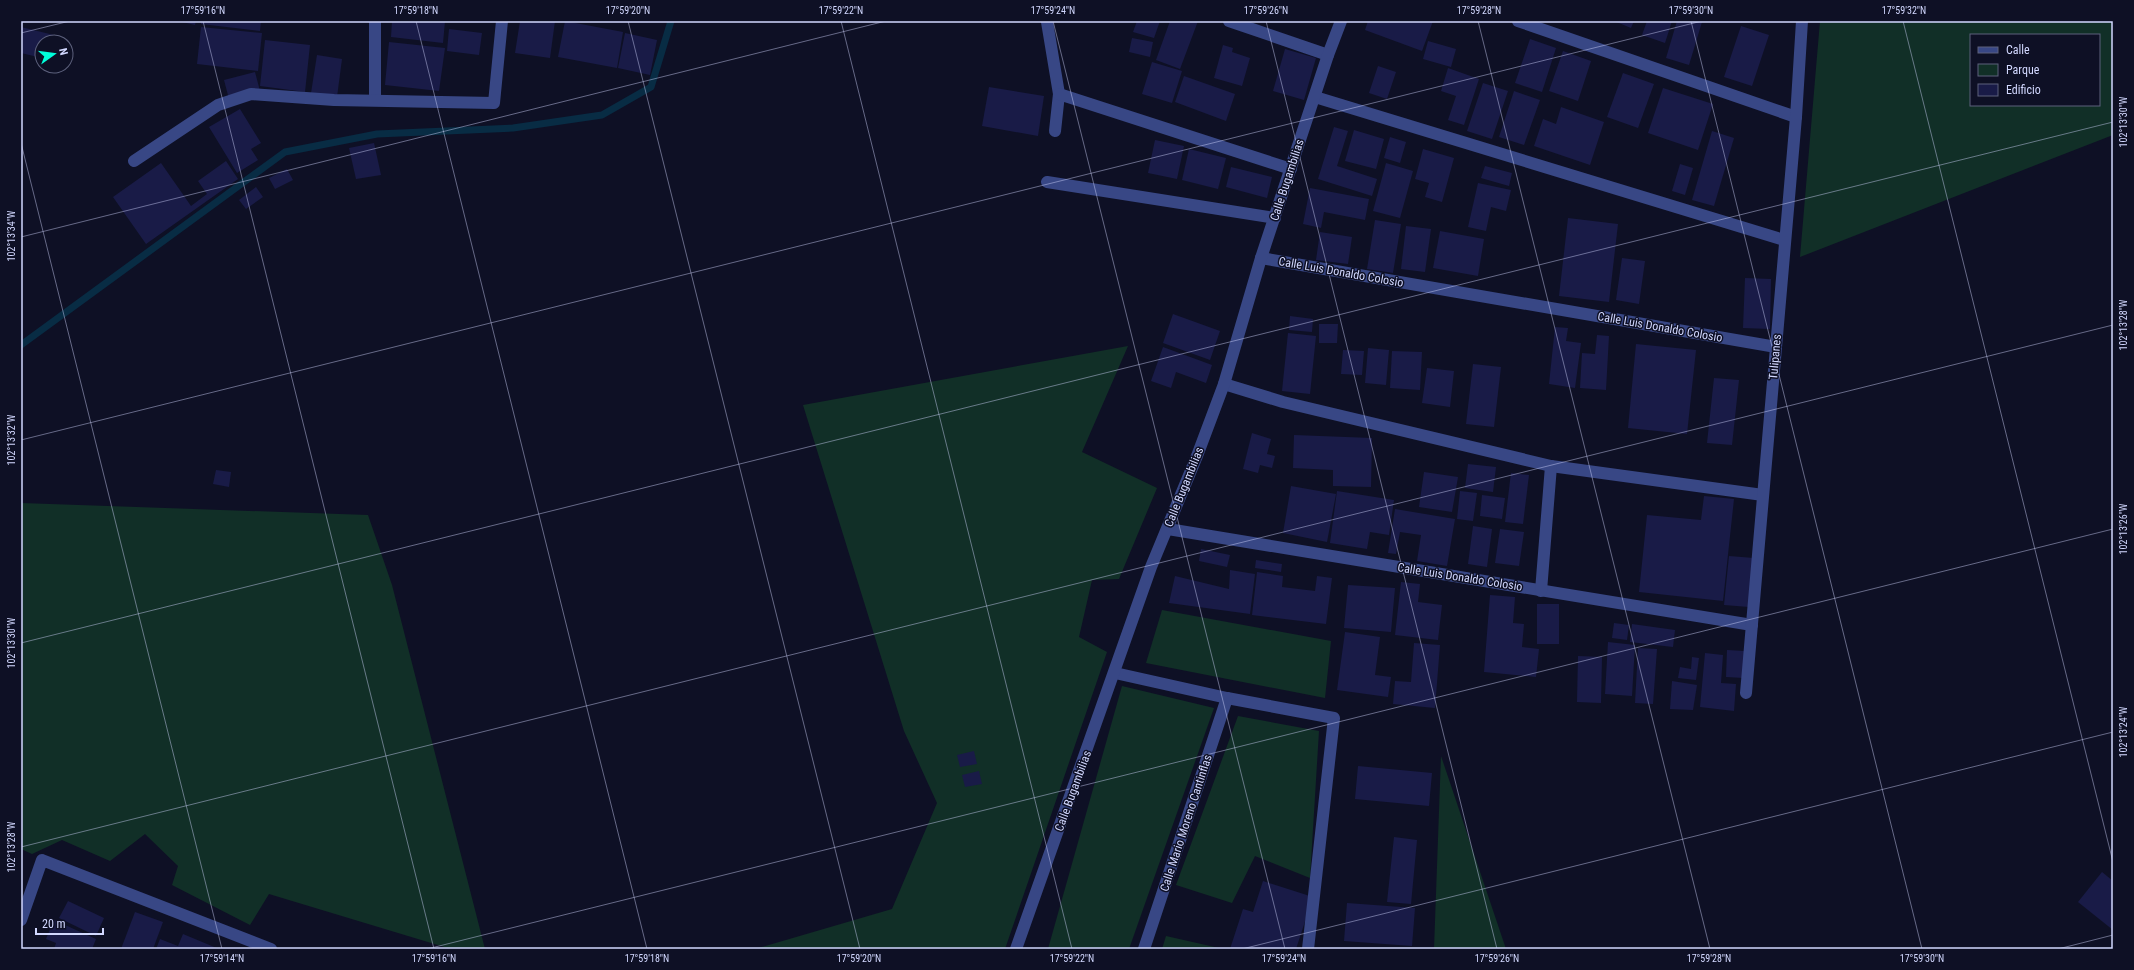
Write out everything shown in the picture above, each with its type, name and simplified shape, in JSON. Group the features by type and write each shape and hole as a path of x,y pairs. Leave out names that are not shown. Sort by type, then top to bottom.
{"street":[{"path":"375,21 375,100"},
{"path":"134,161 218,105 251,94 334,100 494,103 502,21"},
{"path":"1230,21 1328,55"},
{"name":"Calle Bugambilias","path":"1016,949 1115,673 1151,567 1168,529 1224,384 1274,218 1328,55 1341,21"},
{"path":"1518,21 1796,117"},
{"name":"Tulipanes","path":"1746,693 1784,240 1796,117 1802,21"},
{"path":"1047,22 1059,94 1055,131"},
{"path":"1059,94 1291,169"},
{"path":"1315,96 1784,240"},
{"path":"1047,182 1274,218"},
{"name":"Calle Luis Donaldo Colosio","path":"1262,258 1776,346"},
{"path":"1224,384 1282,402 1551,466 1763,495"},
{"path":"1541,591 1551,466"},
{"name":"Calle Luis Donaldo Colosio","path":"1168,529 1752,625"},
{"path":"1115,673 1227,698 1334,718 1308,949"},
{"name":"Calle Mario Moreno Cantinflas","path":"1144,949 1227,698"},
{"path":"21,920 42,860 271,949"}],"green space":[{"path":"1820,21 2113,21 2113,135 1800,257"},
{"path":"1128,346 1082,452 1157,488 1119,579 1092,580 1079,637 1107,652 1005,949 755,949 892,909 937,803 904,731 803,405"},
{"path":"21,503 368,515 392,585 485,949 451,949 269,894 250,925 172,885 178,866 145,834 110,861 62,840 32,854 21,849"},
{"path":"1162,610 1331,641 1325,698 1146,663"},
{"path":"1122,686 1214,708 1129,949 1048,949"},
{"path":"1238,716 1319,731 1310,878 1255,856 1232,903 1176,885"},
{"path":"1441,756 1506,949 1434,949"},
{"path":"1166,936 1219,948 1219,949 1162,949"}],"building":[{"path":"178,21 196,21 195,25"},
{"path":"201,21 261,21 260,31 201,24"},
{"path":"392,21 445,21 443,43 391,37"},
{"path":"520,21 555,21 550,58 515,53"},
{"path":"565,21 623,32 617,68 558,57"},
{"path":"1137,21 1160,21 1154,38 1133,32"},
{"path":"1170,21 1198,21 1180,69 1156,60"},
{"path":"1368,21 1433,21 1422,51 1365,30"},
{"path":"1614,21 1634,21 1631,28"},
{"path":"1647,21 1672,21 1665,43 1642,35"},
{"path":"1677,21 1702,22 1689,65 1666,58"},
{"path":"1741,26 1769,35 1752,86 1724,77"},
{"path":"21,27 50,34 34,34 34,56 21,53"},
{"path":"201,27 262,33 258,71 197,64"},
{"path":"449,29 482,33 479,55 447,51"},
{"path":"625,33 657,40 650,75 618,68"},
{"path":"1132,38 1153,42 1150,57 1129,52"},
{"path":"1530,39 1556,48 1542,92 1515,83"},
{"path":"265,40 310,45 305,92 260,86"},
{"path":"1428,41 1456,49 1451,67 1423,59"},
{"path":"389,42 445,48 439,91 385,85"},
{"path":"1223,45 1233,48 1232,52 1250,58 1242,86 1214,78"},
{"path":"1285,49 1316,58 1304,100 1273,91"},
{"path":"1563,51 1591,61 1578,101 1549,91"},
{"path":"317,55 342,59 337,97 311,93"},
{"path":"1152,62 1182,71 1172,103 1142,94"},
{"path":"1378,66 1396,72 1387,99 1369,93"},
{"path":"1448,68 1479,79 1464,125 1448,120 1456,96 1441,91"},
{"path":"255,72 260,91 229,99 224,80"},
{"path":"1623,73 1654,84 1638,128 1607,117"},
{"path":"1184,76 1235,94 1226,121 1175,102"},
{"path":"1483,83 1508,91 1492,139 1467,131"},
{"path":"989,87 1044,96 1038,136 982,126"},
{"path":"1663,88 1713,104 1698,150 1648,133"},
{"path":"1514,91 1540,100 1524,145 1499,137"},
{"path":"1561,107 1604,122 1590,165 1534,146 1543,119 1556,124"},
{"path":"240,109 261,143 251,149 258,160 237,173 209,127"},
{"path":"1334,127 1348,131 1337,166 1377,179 1372,196 1318,179"},
{"path":"1354,130 1384,139 1376,169 1345,161"},
{"path":"1712,131 1734,138 1714,206 1692,200"},
{"path":"1390,137 1406,142 1400,163 1384,158"},
{"path":"1155,140 1184,146 1177,179 1148,173"},
{"path":"374,143 381,175 356,179 349,148"},
{"path":"1189,149 1226,158 1218,189 1182,180"},
{"path":"1423,149 1454,158 1442,202 1425,197 1429,183 1415,179"},
{"path":"226,161 238,179 146,244 113,197 161,163 191,206 207,194 198,181"},
{"path":"1386,163 1413,171 1400,218 1373,211"},
{"path":"1680,164 1693,168 1685,195 1672,191"},
{"path":"1485,166 1512,173 1509,186 1481,178"},
{"path":"1231,167 1272,177 1267,198 1226,187"},
{"path":"287,169 293,180 275,189 269,178"},
{"path":"1478,183 1511,190 1506,211 1491,207 1486,231 1468,227"},
{"path":"256,187 263,197 246,209 239,200"},
{"path":"1310,188 1369,199 1365,220 1324,212 1321,228 1303,224"},
{"path":"1568,218 1618,224 1609,302 1559,296"},
{"path":"1375,220 1401,224 1393,273 1367,269"},
{"path":"1406,226 1431,229 1425,272 1401,269"},
{"path":"1440,231 1484,239 1478,276 1433,268"},
{"path":"1320,232 1352,237 1348,264 1316,260"},
{"path":"1622,258 1645,261 1639,304 1616,300"},
{"path":"1745,278 1771,279 1770,329 1743,328"},
{"path":"1173,314 1220,331 1210,360 1163,343"},
{"path":"1290,316 1313,319 1312,332 1289,330"},
{"path":"1319,324 1338,324 1337,343 1319,343"},
{"path":"1555,327 1568,328 1566,341 1581,343 1575,388 1549,384"},
{"path":"1288,333 1316,336 1310,394 1282,391"},
{"path":"1597,335 1609,336 1606,390 1580,388 1582,353 1595,354"},
{"path":"1636,344 1696,350 1687,434 1628,428"},
{"path":"1163,347 1212,365 1206,383 1176,372 1171,388 1151,381"},
{"path":"1368,348 1389,350 1386,385 1365,383"},
{"path":"1343,350 1364,351 1362,375 1341,374"},
{"path":"1392,351 1422,352 1420,390 1390,388"},
{"path":"1473,364 1501,367 1494,427 1466,424"},
{"path":"1427,368 1454,371 1450,407 1422,403"},
{"path":"1714,378 1739,380 1732,445 1707,443"},
{"path":"1252,433 1271,439 1267,454 1275,456 1272,468 1260,465 1258,473 1243,469"},
{"path":"1294,435 1372,438 1371,487 1333,486 1333,470 1293,468"},
{"path":"1468,464 1496,467 1493,492 1465,488"},
{"path":"216,470 231,472 229,487 213,484"},
{"path":"1424,472 1458,477 1452,512 1419,507"},
{"path":"1511,473 1529,475 1523,524 1505,522"},
{"path":"1291,486 1336,494 1327,542 1283,533"},
{"path":"1337,491 1394,500 1389,535 1370,532 1367,549 1330,543"},
{"path":"1460,491 1477,493 1473,521 1457,519"},
{"path":"1482,495 1505,498 1502,519 1480,516"},
{"path":"1704,496 1734,499 1723,601 1639,592 1647,515 1701,520"},
{"path":"1395,509 1455,519 1447,566 1417,561 1421,535 1400,532 1396,554 1388,553"},
{"path":"1473,526 1492,529 1487,567 1468,564"},
{"path":"1500,529 1524,532 1519,566 1495,563"},
{"path":"1201,549 1230,555 1227,567 1199,561"},
{"path":"1729,556 1754,558 1749,607 1724,605"},
{"path":"1256,560 1282,564 1281,572 1255,568"},
{"path":"1230,570 1255,574 1250,614 1169,603 1175,576 1229,589"},
{"path":"1257,572 1283,576 1282,587 1315,591 1317,576 1332,578 1326,624 1252,615"},
{"path":"1401,582 1420,584 1418,602 1442,605 1438,640 1395,635"},
{"path":"1348,585 1395,588 1391,632 1344,628"},
{"path":"1490,595 1515,597 1513,623 1524,624 1522,647 1539,649 1536,677 1484,672"},
{"path":"1537,604 1559,604 1559,644 1537,644"},
{"path":"1614,623 1629,625 1627,640 1612,638"},
{"path":"1632,624 1675,630 1673,647 1630,642"},
{"path":"1345,632 1380,637 1375,675 1391,677 1388,697 1337,690"},
{"path":"1608,642 1635,645 1632,696 1605,694"},
{"path":"1414,643 1440,645 1435,708 1393,704 1395,681 1411,682"},
{"path":"1638,648 1657,649 1653,704 1635,703"},
{"path":"1727,650 1745,651 1744,678 1726,677"},
{"path":"1705,653 1723,655 1721,683 1736,684 1734,711 1700,707"},
{"path":"1578,656 1602,657 1601,703 1577,702"},
{"path":"1692,657 1699,658 1696,680 1678,678 1680,667 1691,669"},
{"path":"1672,681 1697,685 1693,710 1670,709"},
{"path":"974,751 977,764 960,767 957,755"},
{"path":"1358,766 1432,773 1429,806 1355,799"},
{"path":"979,771 982,784 965,787 962,775"},
{"path":"1394,837 1417,840 1411,904 1387,902"},
{"path":"2102,872 2113,881 2113,930 2078,902"},
{"path":"1263,881 1313,897 1296,949 1230,949 1243,909 1253,912"},
{"path":"68,901 104,918 96,936 59,918"},
{"path":"1347,903 1415,908 1412,946 1344,941"},
{"path":"135,912 163,922 153,949 121,949"},
{"path":"54,920 96,939 92,949 54,949 56,943 46,939"},
{"path":"183,934 219,949 156,949 160,939 178,946"}],"waterway":[{"path":"21,345 285,152 377,134 513,128 602,115 651,87 671,21"}]}
